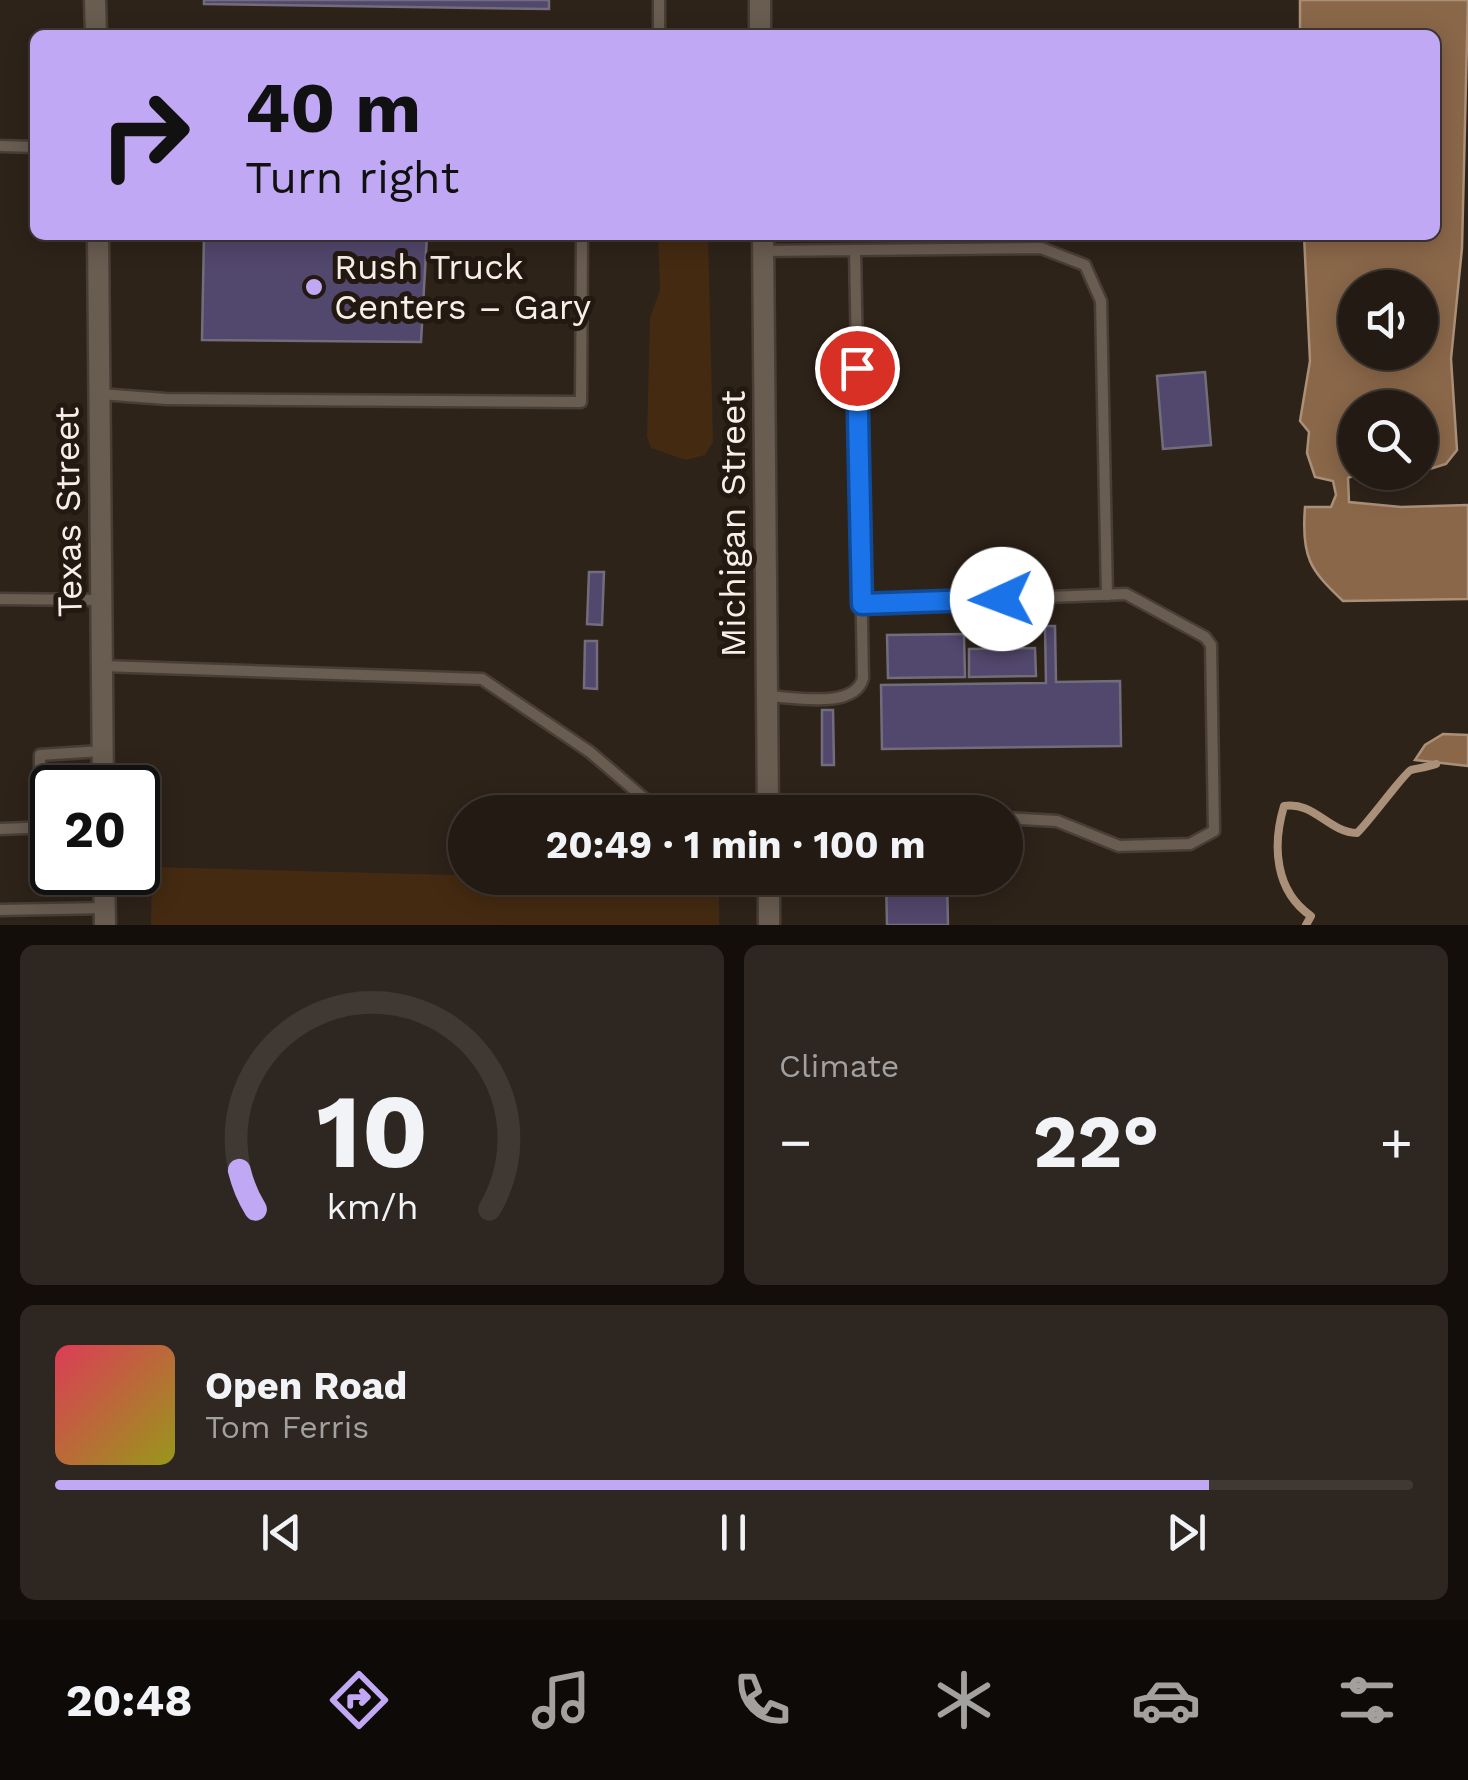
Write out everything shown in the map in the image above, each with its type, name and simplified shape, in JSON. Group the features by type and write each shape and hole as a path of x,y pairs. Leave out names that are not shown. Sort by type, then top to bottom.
{"street":[{"path":"96,0 96,30"},
{"path":"760,0 760,30"},
{"name":"Texas Street","path":"98,240 103,765"},
{"name":"Michigan Street","path":"763,243 768,795"},
{"path":"769,895 769,925"}],"lane":[{"path":"659,0 659,30"},
{"path":"0,146 30,147"},
{"path":"100,394 192,400 581,402 582,240"},
{"path":"763,243 855,250 1041,248 1085,265 1102,301 1107,595"},
{"path":"766,696 852,696 863,678 855,250"},
{"path":"862,604 1126,594 1205,637 1211,645 1214,831 1190,844 1119,846 1057,820 1023,819"},
{"path":"0,598 102,600"},
{"path":"102,666 482,679 590,752 640,795"},
{"path":"41,765 40,755 103,750"},
{"path":"0,829 30,828"},
{"path":"0,910 104,916"}],"shaded area":[{"path":"1300,0 1468,0 1462,248 1451,359 1457,450 1446,464 1438,466 1438,390 1338,390 1338,490 1348,490 1349,502 1401,507 1468,505 1468,599 1343,601 1323,580 1307,551 1305,507 1331,507 1336,495 1333,481 1315,477 1307,453 1309,432 1300,421 1310,361 1304,240 1440,240 1440,30 1300,30"},
{"path":"658,240 708,240 713,442 705,455 686,460 651,448 647,437 650,318 660,290"},
{"path":"1443,734 1468,735 1468,766 1415,760 1425,745"},
{"path":"160,867 448,875 448,895 719,895 719,925 151,925 152,895 160,895"}],"building":[{"path":"204,0 549,0 549,9 204,4"},
{"name":"Rush Truck Centers – Gary","path":"204,240 427,240 421,342 202,340"},
{"path":"1205,372 1211,445 1163,449 1157,376"},
{"path":"589,572 604,572 602,625 587,624"},
{"path":"1045,626 1055,626 1056,682 1120,681 1121,746 882,749 881,685 1046,683"},
{"path":"964,634 965,677 888,678 887,635"},
{"path":"585,641 597,641 597,689 584,688"},
{"path":"1035,648 1036,676 969,677 969,649"},
{"path":"822,710 833,710 834,765 822,765"},
{"path":"886,895 947,895 948,925 887,925"}],"waterway":[{"path":"1306,925 1311,916 1290,894 1280,867 1278,837 1284,806 1304,808 1338,828 1357,833 1407,773 1436,764"}],"place":[{"name":"Rush Truck Centers – Gary","path":"314,287"}],"route":[{"path":"857,368 862,604 1002,599"}]}
